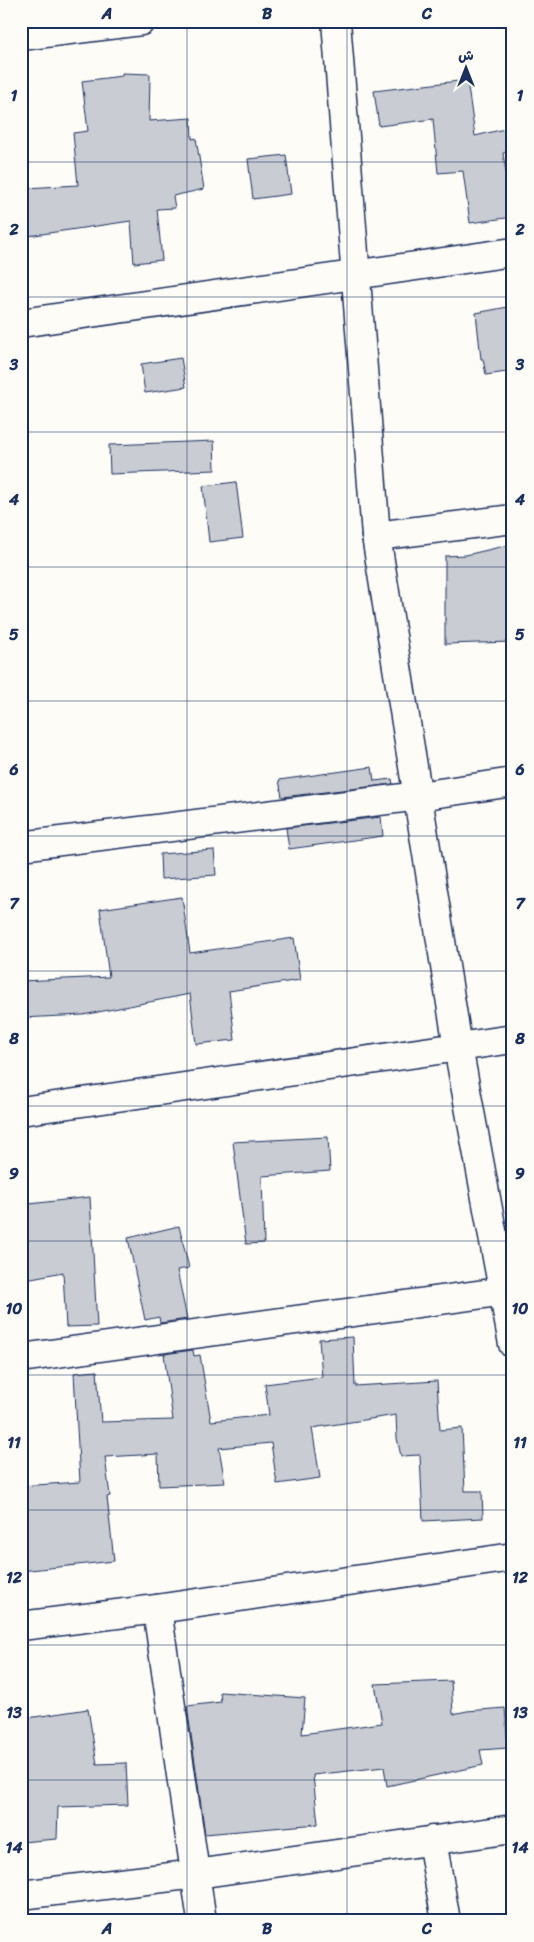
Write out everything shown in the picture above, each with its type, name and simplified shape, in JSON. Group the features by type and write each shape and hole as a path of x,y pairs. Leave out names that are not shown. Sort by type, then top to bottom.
{"street":[{"path":"21,36 141,21"},
{"path":"336,21 376,536 458,1046 508,1290 513,1344"},
{"path":"21,323 513,252"},
{"path":"376,536 513,519"},
{"path":"21,846 419,796 513,782"},
{"path":"21,1110 513,1039"},
{"path":"21,1358 508,1290"},
{"path":"21,1626 157,1609 513,1557"},
{"path":"157,1609 202,1921"},
{"path":"21,1895 196,1874 513,1829"},
{"path":"432,1840 446,1921"}],"building":[{"path":"122,73 150,74 149,121 191,118 192,139 196,138 204,189 173,196 175,208 157,209 162,260 134,263 131,221 28,236 26,188 78,185 73,133 88,131 82,81 122,76"},
{"path":"467,80 475,136 513,127 513,151 503,153 513,217 470,223 463,171 438,173 433,119 379,126 374,91"},
{"path":"286,155 291,194 253,199 248,159"},
{"path":"513,306 513,371 486,375 483,359 481,359 476,313"},
{"path":"181,358 186,387 145,393 141,364"},
{"path":"214,441 215,470 110,474 109,445"},
{"path":"236,482 243,538 209,542 203,486"},
{"path":"513,544 513,642 445,644 445,556 466,555"},
{"path":"372,767 374,781 392,779 393,784 282,797 279,780"},
{"path":"381,817 383,836 289,849 286,828"},
{"path":"214,850 216,875 161,879 160,854"},
{"path":"182,897 190,953 294,938 300,980 229,991 235,1040 196,1044 190,994 83,1015 21,1018 21,981 109,977 100,909"},
{"path":"328,1137 330,1171 262,1176 264,1243 246,1244 233,1142"},
{"path":"90,1197 97,1326 66,1327 63,1272 21,1280 21,1205"},
{"path":"179,1226 189,1268 177,1270 187,1319 160,1323 159,1317 145,1320 128,1238"},
{"path":"353,1337 355,1386 437,1381 440,1430 462,1428 465,1491 482,1491 483,1518 423,1521 420,1455 401,1456 397,1438 396,1415 312,1428 320,1478 277,1484 271,1443 219,1448 225,1483 159,1486 158,1454 105,1457 110,1496 107,1497 114,1561 21,1571 21,1486 80,1482 74,1373 97,1371 101,1422 173,1420 164,1354 193,1350 194,1356 200,1355 211,1421 269,1415 265,1384 322,1377 319,1339"},
{"path":"451,1681 453,1714 505,1708 508,1748 480,1750 483,1765 387,1786 384,1767 313,1775 318,1824 205,1834 187,1706 221,1702 220,1692 305,1698 302,1734 382,1723 375,1684"},
{"path":"88,1709 97,1764 126,1763 128,1805 58,1807 57,1839 21,1842 21,1719"}]}
